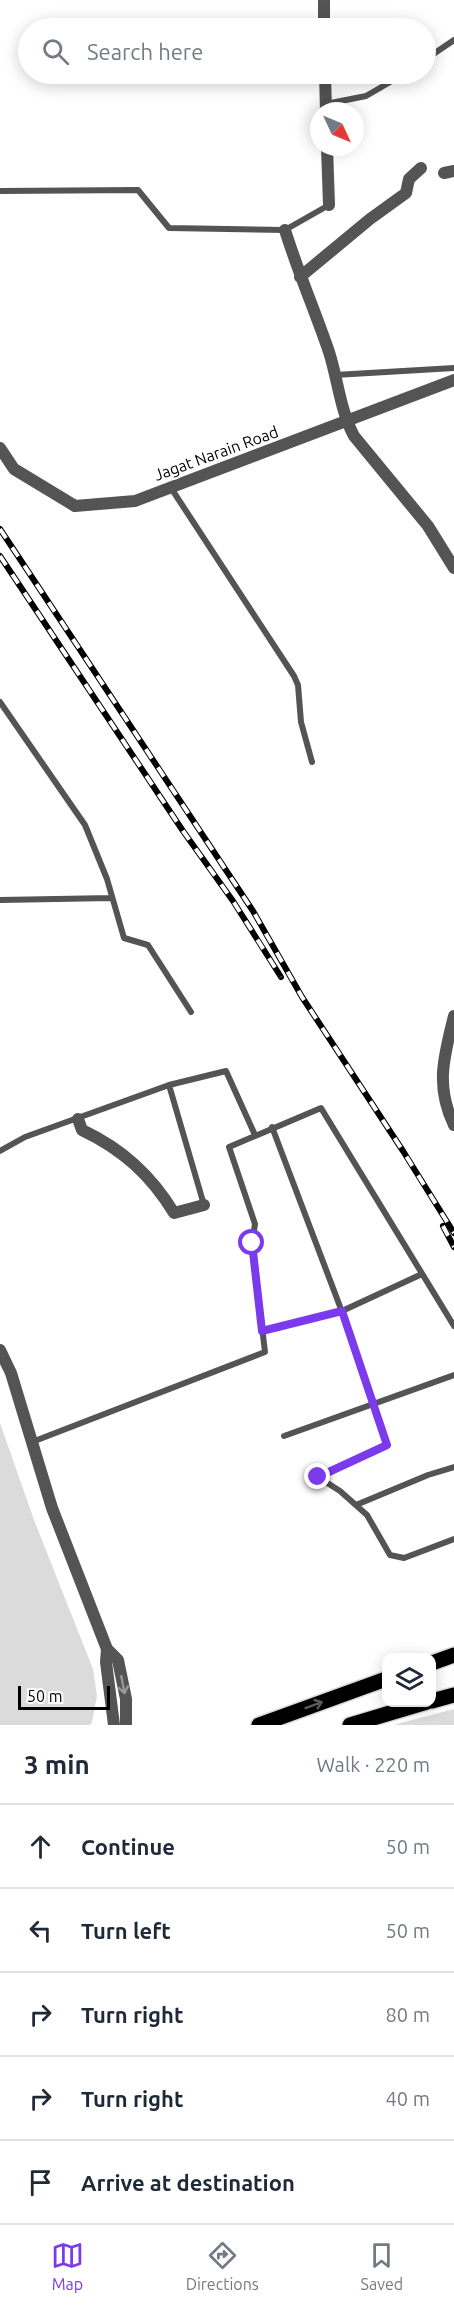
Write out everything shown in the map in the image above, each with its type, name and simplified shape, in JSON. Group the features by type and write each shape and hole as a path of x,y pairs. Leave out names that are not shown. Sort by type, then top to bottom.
{"main road":[{"path":"436,1662 454,1655"},
{"path":"259,1725 382,1681"},
{"path":"436,1700 454,1695"},
{"path":"350,1725 410,1707"}],"street":[{"path":"324,0 324,18"},
{"path":"325,84 326,102"},
{"path":"327,156 329,205"},
{"path":"300,277 370,219 406,193 409,178 421,168"},
{"path":"285,231 329,354 346,422 354,436 428,526 453,562"},
{"name":"Jagat Narain Road","path":"0,448 15,469 75,506 135,501 454,380"},
{"path":"454,1016 451,1044 442,1065 445,1107 454,1125"},
{"path":"78,1119 82,1130 103,1140 132,1160 164,1196 174,1213 204,1205"},
{"path":"0,1350 11,1373 52,1508 107,1648 118,1660 126,1699 126,1725"},
{"path":"107,1648 106,1662 114,1725"}],"lane":[{"path":"436,52 454,40"},
{"path":"346,102 366,96 387,84"},
{"path":"0,191 138,190 169,228 285,231 329,205"},
{"path":"335,375 454,368"},
{"path":"171,488 294,676 298,685 302,722 312,762"},
{"path":"0,702 85,825 107,879 124,938 148,945 191,1012"},
{"path":"0,900 112,898"},
{"path":"0,1150 25,1137 169,1085 226,1071 255,1135"},
{"path":"169,1085 204,1205"},
{"path":"32,1442 265,1352 252,1243 255,1224 229,1147 321,1108 454,1326"},
{"path":"272,1127 342,1311 387,1445 318,1477 367,1515 390,1555 404,1558 454,1539"},
{"path":"262,1331 342,1311 422,1274"},
{"path":"284,1436 454,1375"},
{"path":"356,1505 428,1475 454,1467"}],"shaded area":[{"path":"0,1423 34,1520 93,1669 97,1696 90,1725 0,1725"},
{"path":"454,1709 454,1725 393,1725"}],"railway":[{"path":"0,529 253,911 302,997 454,1233"},
{"path":"0,556 183,831 233,901 281,977"},
{"path":"443,1226 454,1247"}],"route":[{"path":"252,1243 262,1331 342,1311 387,1445 318,1477"}]}
